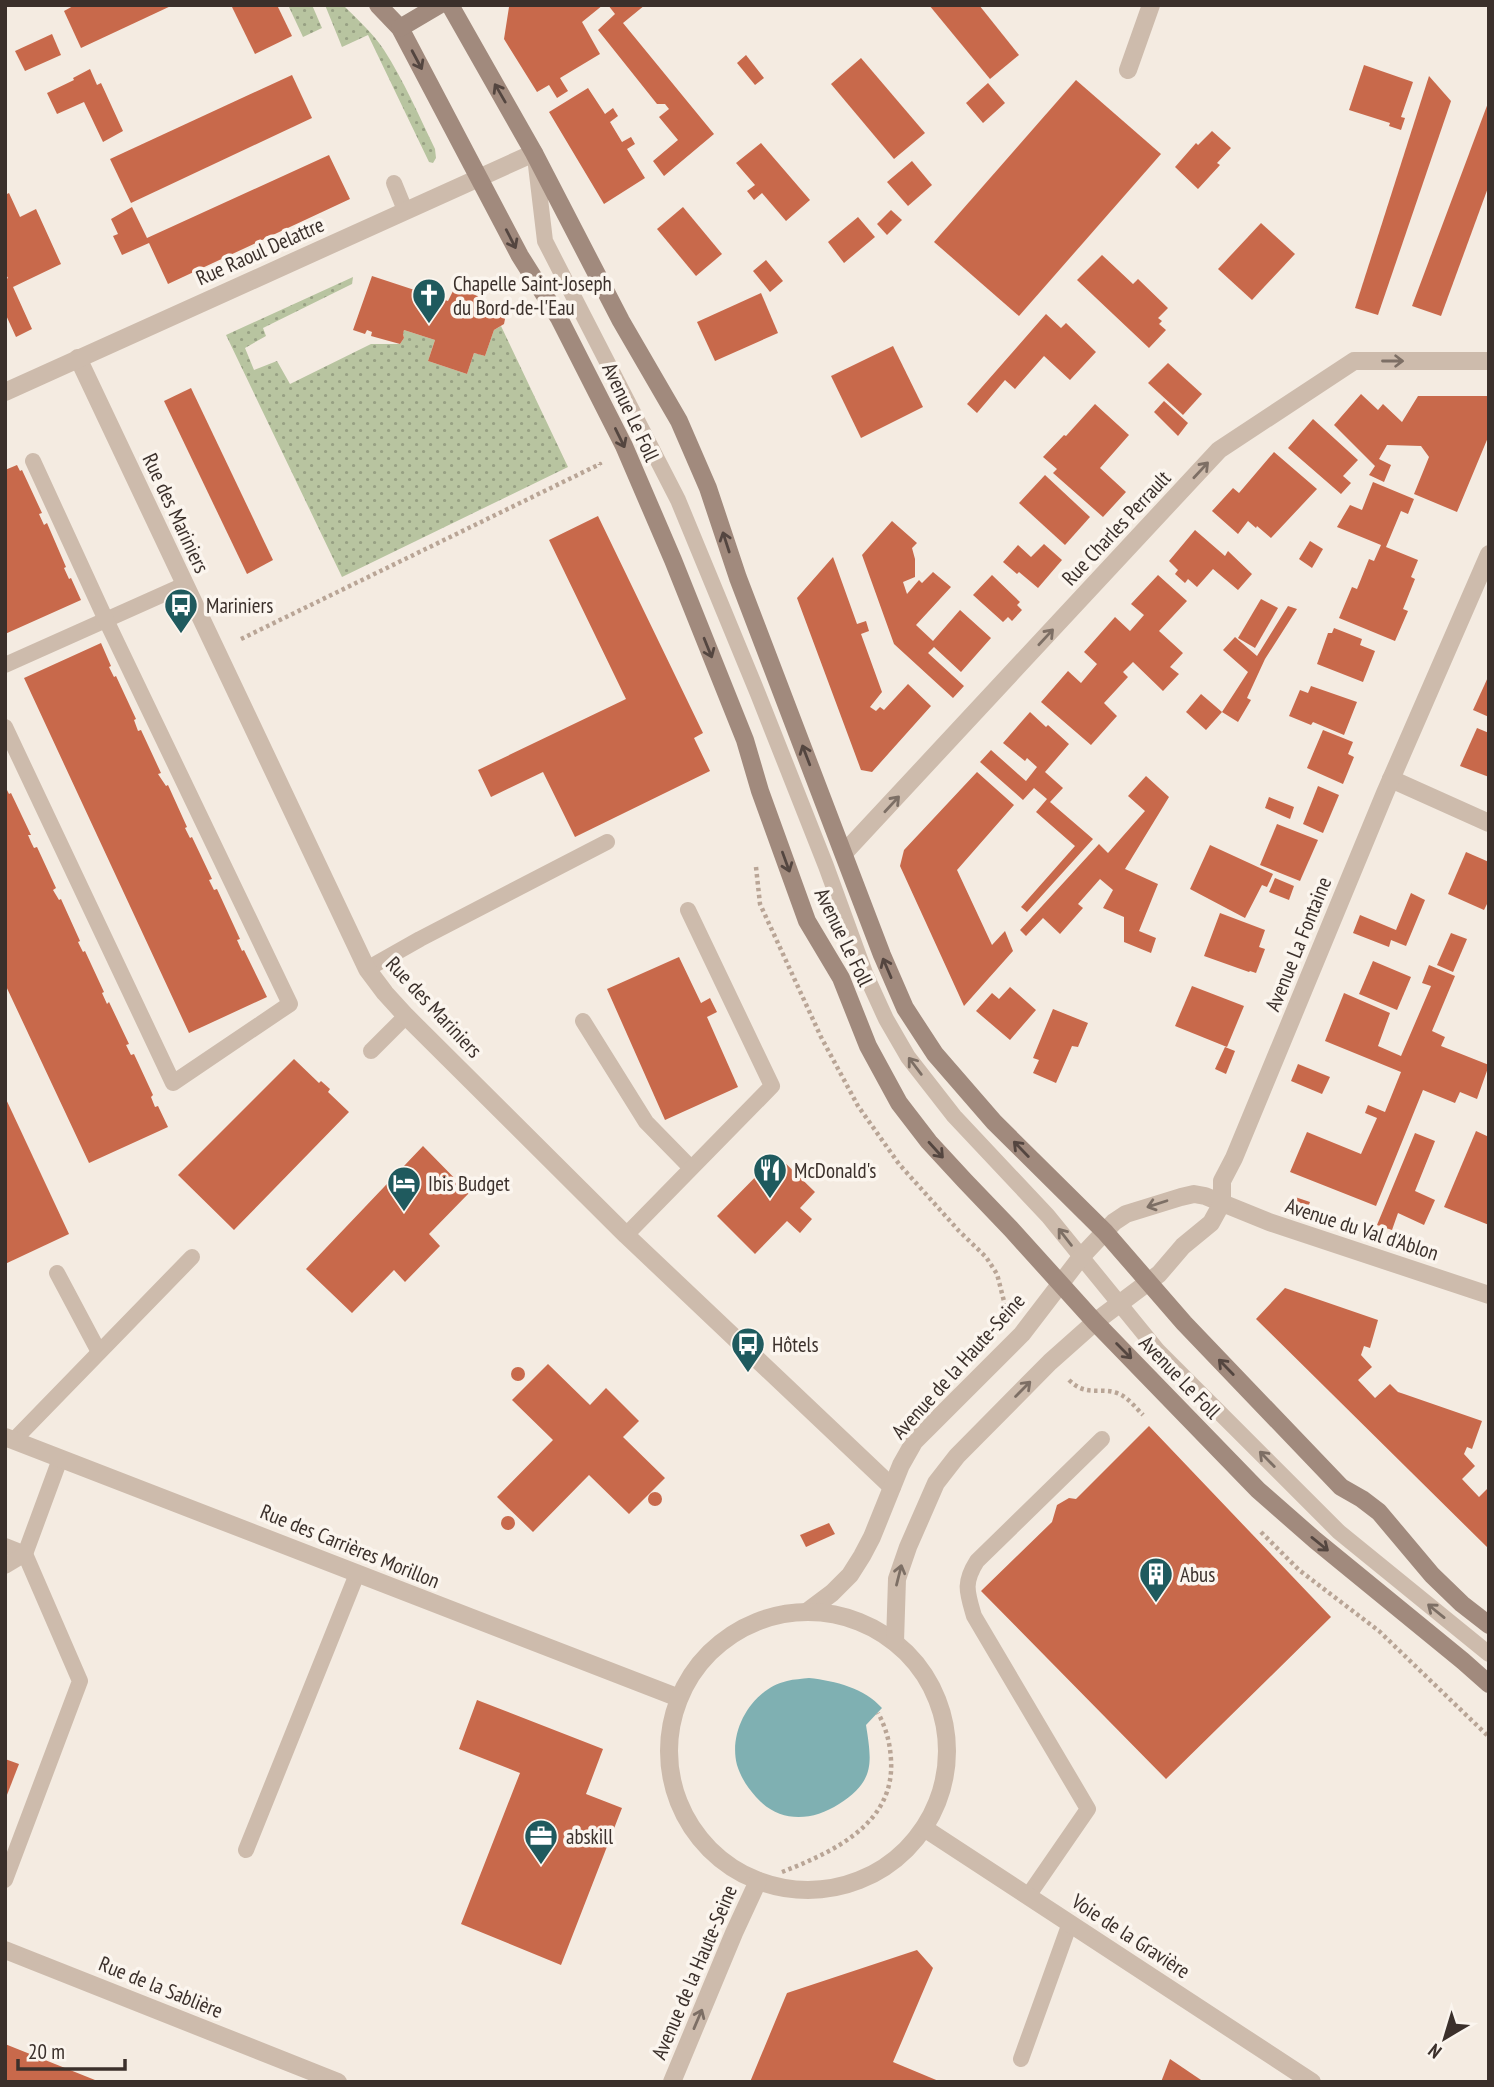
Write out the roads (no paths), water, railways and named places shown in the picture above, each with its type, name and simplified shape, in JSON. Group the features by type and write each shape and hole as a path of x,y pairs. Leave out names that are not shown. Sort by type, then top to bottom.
{"main road":[{"name":"Avenue Le Foll","path":"378,5 400,28 520,256 559,318 624,446 745,740 760,791 807,921 841,978 868,1046 899,1103 929,1142 1059,1284 1258,1490 1489,1684"},
{"path":"400,28 439,5"},
{"name":"Avenue Le Foll","path":"450,5 534,153 621,321 679,421 708,488 738,578 882,955 905,1008 935,1054 995,1122 1105,1232 1184,1323 1341,1487 1379,1512 1432,1574 1462,1604 1489,1625"}],"street":[{"path":"1129,70 1151,5"},
{"name":"Rue Raoul Delattre","path":"5,392 534,153"},
{"name":"Rue des Mariniers","path":"78,358 367,969 406,1016 626,1235 892,1487"},
{"name":"Rue Charles Perrault","path":"844,853 1219,450 1354,361 1489,361"},
{"name":"Avenue La Fontaine","path":"1222,1203 1222,1181 1489,554"},
{"path":"1391,779 1489,822"},
{"path":"895,1642 897,1579 936,1483 957,1455 1050,1362 1118,1303 1159,1274 1183,1246 1211,1223 1222,1203 1194,1194 1126,1214 1114,1222 1081,1257"},
{"name":"Avenue du Val d'Ablon","path":"1222,1203 1269,1222 1489,1295"},
{"name":"Avenue de la Haute-Seine","path":"808,1611 850,1575 872,1537 901,1465 914,1442 1022,1334 1081,1257"},
{"name":"Rue des Carrières Morillon","path":"10,1438 679,1698"},
{"name":"Avenue de la Haute-Seine","path":"808,1611 854,1619 895,1642 910,1657 934,1691 946,1731 946,1773 941,1794 924,1828 906,1850 873,1875 825,1890 791,1889 758,1881 715,1856 684,1816 674,1793 669,1768 668,1743 672,1718 690,1676 701,1660 731,1634 768,1617 808,1611"},
{"name":"Voie de la Gravière","path":"924,1828 1301,2078"},
{"name":"Avenue de la Haute-Seine","path":"672,2082 733,1933 758,1881"},
{"name":"Rue de la Sablière","path":"5,1950 338,2082"}],"lane":[{"name":"Avenue Le Foll","path":"534,153 545,241 678,500 758,694 865,973 886,1019 908,1057 954,1116 1048,1216 1158,1351 1332,1525 1489,1654"},
{"path":"394,183 405,210"},
{"path":"5,727 173,1083 290,1004 33,461"},
{"path":"5,665 184,584"},
{"path":"367,969 607,842"},
{"path":"626,1235 772,1086 688,909"},
{"path":"371,1051 406,1016"},
{"path":"583,1021 646,1122 691,1168"},
{"path":"10,1438 192,1257"},
{"path":"57,1273 99,1352"},
{"path":"1028,1896 1088,1809 974,1616 966,1590 969,1573 977,1561 1102,1438"},
{"path":"5,1566 25,1554 60,1459"},
{"path":"5,1546 25,1554 80,1681 5,1880"},
{"path":"246,1850 357,1574"},
{"path":"1021,2059 1070,1923"}],"water":[{"path":"809,1678 849,1687 867,1695 882,1708 866,1725 870,1761 865,1779 859,1787 851,1796 828,1810 806,1817 796,1817 775,1812 765,1806 750,1790 737,1765 736,1739 746,1713 763,1693 787,1681"}],"place":[{"name":"Chapelle Saint-Joseph du Bord-de-l'Eau","path":"429,325"},
{"name":"Mariniers","path":"181,635"},
{"name":"McDonald's","path":"770,1200"},
{"name":"Ibis Budget","path":"404,1213"},
{"name":"Hôtels","path":"748,1374"},
{"name":"Abus","path":"1156,1604"},
{"name":"abskill","path":"541,1866"}]}
